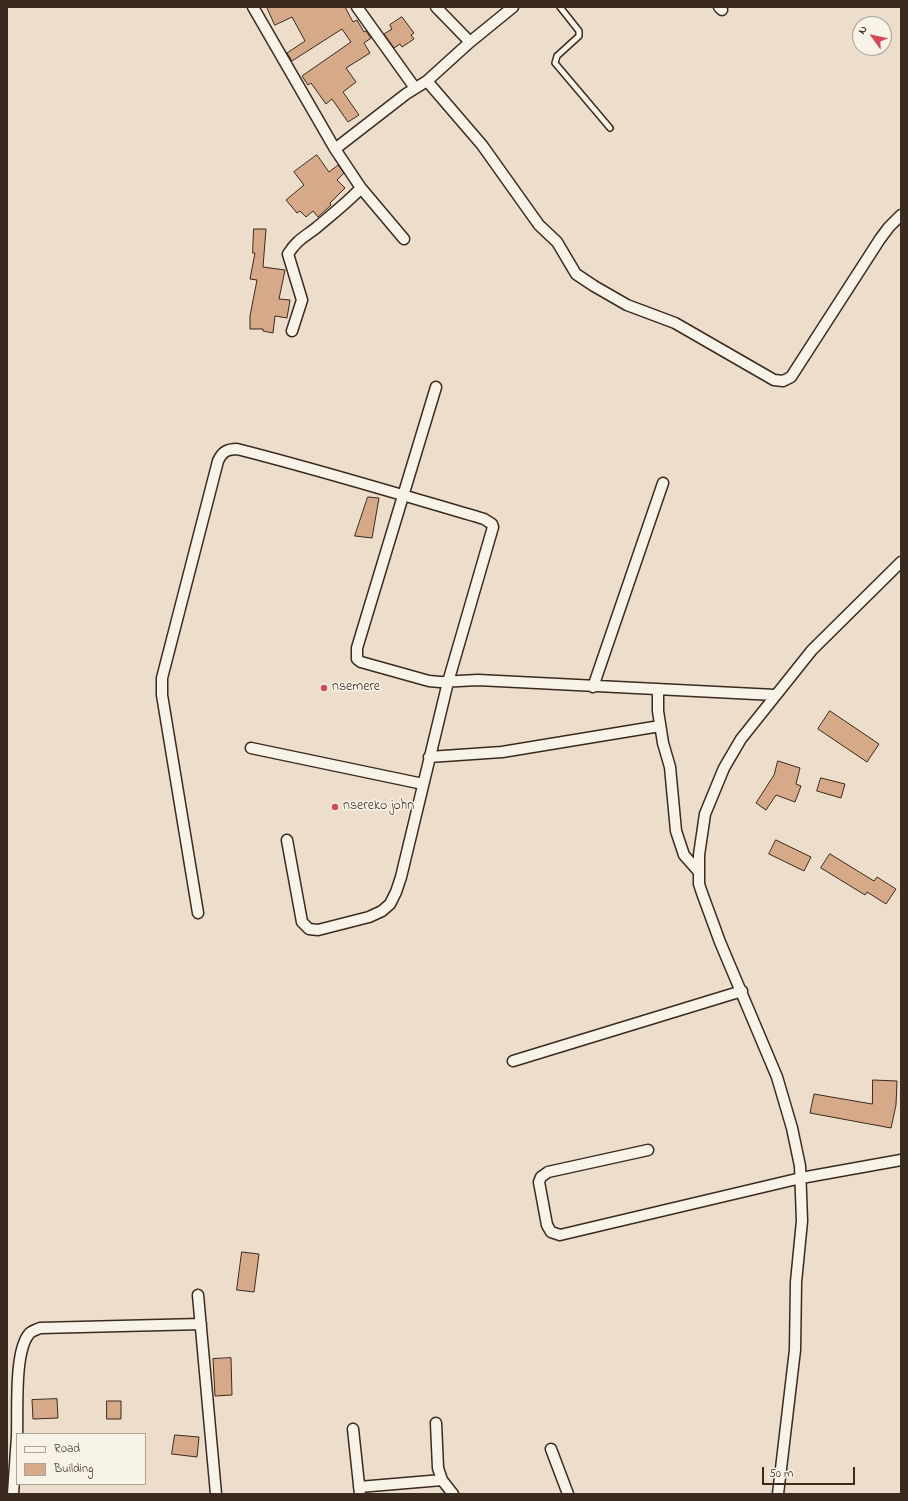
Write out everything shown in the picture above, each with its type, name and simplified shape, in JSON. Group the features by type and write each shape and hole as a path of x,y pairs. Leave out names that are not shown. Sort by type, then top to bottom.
{"street":[{"path":"253,7 335,149 361,188 404,239"},
{"path":"357,7 415,88"},
{"path":"436,7 470,42"},
{"path":"335,149 415,88 427,81 470,42 513,7"},
{"path":"427,81 482,145 539,226 557,242 576,274 627,305 674,323 774,380 783,381 791,377 796,367 880,239 901,215"},
{"path":"292,331 302,300 288,254 296,241 308,234 346,204 361,188"},
{"path":"436,387 405,495 357,648 357,659 361,662 430,681 448,682 478,680 775,695"},
{"path":"198,913 163,701 162,678 214,477 221,455 230,449 237,449 405,495 484,519 492,524 493,528 448,682 396,892 390,904 382,911 369,917 318,930 309,929 302,922 287,840"},
{"path":"593,687 663,483"},
{"path":"778,1494 795,1350 796,1282 802,1221 801,1178 792,1128 777,1077 742,991 720,942 702,893 699,872 699,855 705,814 713,792 741,739 812,650 901,562"},
{"path":"658,690 660,726 670,767 674,815 679,844 688,862 699,872"},
{"path":"429,757 502,752 660,726"},
{"path":"250,748 423,784"},
{"path":"513,1062 742,991"},
{"path":"648,1150 548,1172 541,1177 539,1182 547,1225 551,1232 560,1234 801,1178 901,1160"},
{"path":"198,1295 216,1494"},
{"path":"17,1433 19,1363 23,1345 30,1333 40,1328 201,1324"},
{"path":"436,1423 438,1468 442,1480 453,1494"},
{"path":"353,1429 359,1491 442,1480"},
{"path":"551,1449 568,1494"},
{"path":"13,1494 16,1450"}],"lane":[{"path":"560,7 579,31 579,36 557,56 556,63 610,128"}],"building":[{"path":"267,7 345,7 353,22 357,20 364,32 366,31 371,38 364,43 370,53 346,68 356,82 343,92 359,115 348,122 332,99 326,104 311,83 308,85 302,76 351,42 342,29 292,61 287,53 305,41 292,17 275,25"},
{"path":"402,17 414,33 411,35 414,39 402,47 400,44 394,48 384,34 392,29 390,25"},
{"path":"317,155 329,172 338,165 344,173 337,180 345,188 330,203 331,205 318,217 313,211 306,217 300,211 297,213 286,200 304,185 294,172"},
{"path":"254,229 266,229 263,267 285,270 279,299 290,300 287,318 275,316 273,333 263,331 263,329 250,329 250,316 257,280 250,279 255,253 253,253"},
{"path":"368,497 379,498 372,538 355,536"},
{"path":"830,711 879,744 867,762 818,729"},
{"path":"778,761 800,768 796,784 801,786 795,802 776,795 766,810 756,803 774,775"},
{"path":"821,778 845,784 841,798 817,791"},
{"path":"776,840 811,857 804,871 769,854"},
{"path":"830,854 874,881 877,877 896,889 886,904 867,892 865,895 821,868"},
{"path":"873,1080 897,1081 896,1105 891,1128 810,1113 814,1094 872,1104"},
{"path":"242,1252 259,1254 254,1292 237,1290"},
{"path":"231,1358 232,1395 215,1396 213,1359"},
{"path":"57,1399 58,1418 33,1419 32,1400"},
{"path":"107,1401 121,1401 121,1419 107,1419"},
{"path":"175,1435 199,1437 197,1457 172,1454"}],"place":[{"name":"nsemere","path":"324,688"},
{"name":"nsereko john","path":"335,807"}]}
